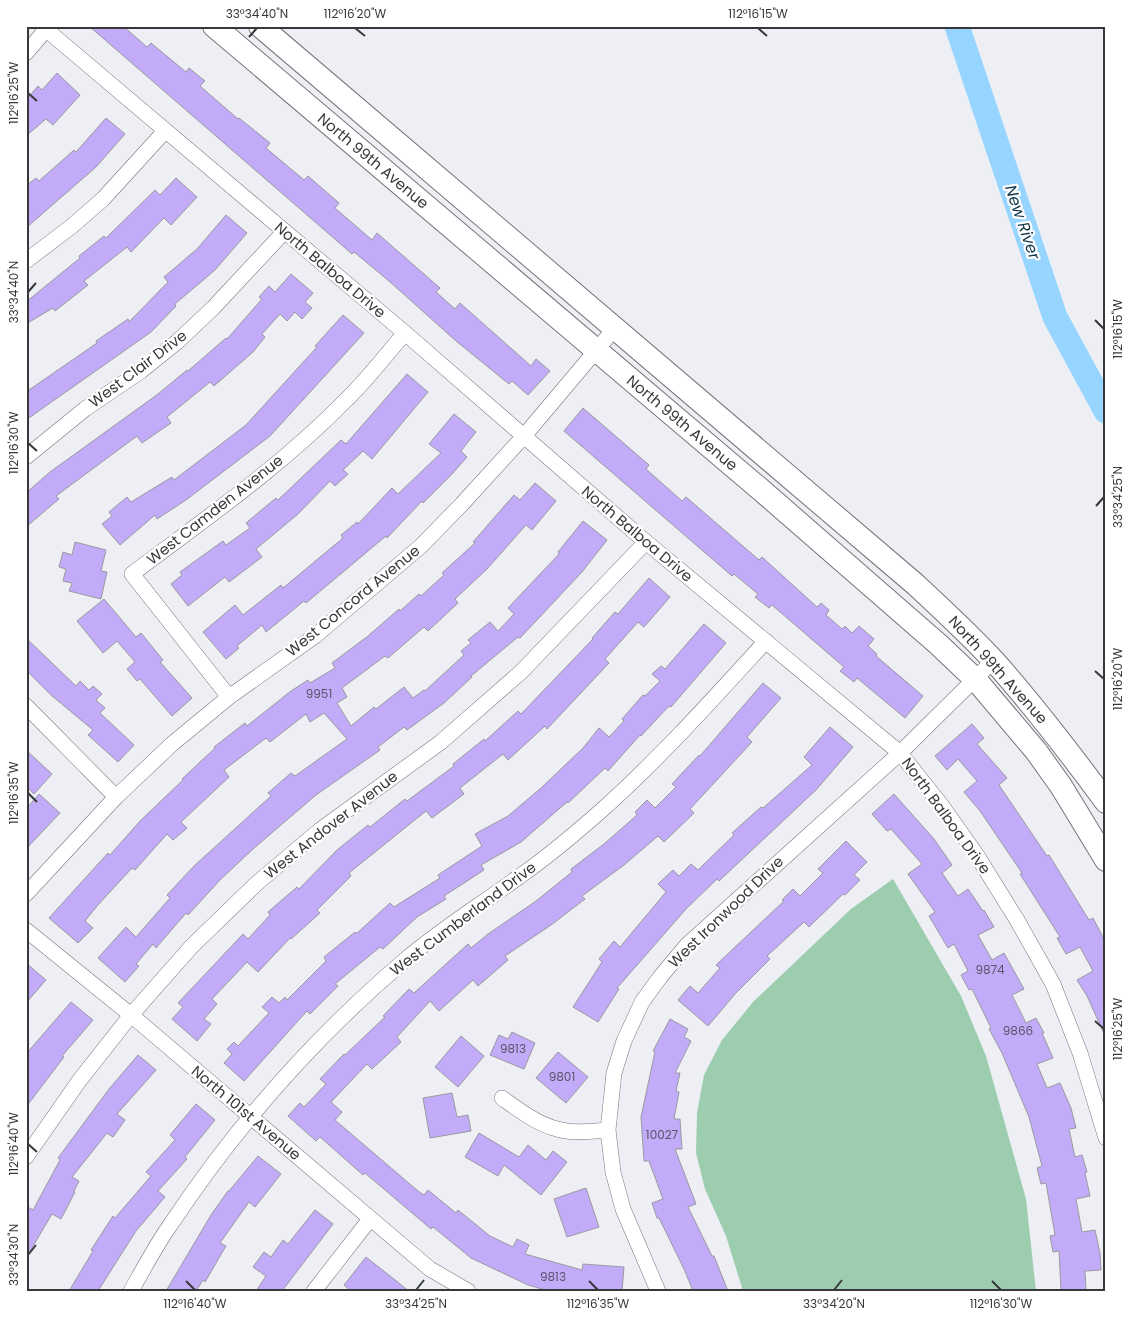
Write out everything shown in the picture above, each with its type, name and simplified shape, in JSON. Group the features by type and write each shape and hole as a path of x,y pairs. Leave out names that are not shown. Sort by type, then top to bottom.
{"main road":[{"name":"North 99th Avenue","path":"214,26 886,597 938,644 976,680 1036,751 1061,786 1106,860"},
{"name":"North 99th Avenue","path":"260,26 915,584 957,622 1053,730 1106,802"},
{"path":"393,178 411,155"}],"street":[{"path":"26,53 46,28"},
{"name":"North Balboa Drive","path":"46,28 646,542 900,753 942,806 976,854 1017,920 1053,984 1080,1053 1106,1138"},
{"path":"26,260 72,226 103,199 164,130"},
{"name":"West Clair Drive","path":"26,457 85,409 141,371 177,342 213,308 284,232"},
{"name":"West Concord Avenue","path":"26,894 116,797 172,744 229,697 315,636 421,546 524,436 615,328"},
{"name":"West Camden Avenue","path":"229,697 132,574 252,484 301,443 345,401 405,334"},
{"name":"West Andover Avenue","path":"26,1157 79,1081 131,1015 192,946 256,884 320,830 441,742 521,672 646,542"},
{"name":"West Cumberland Drive","path":"130,1291 171,1224 250,1116 299,1061 406,959 522,874 602,810 680,735 766,641"},
{"name":"West Ironwood Drive","path":"658,1291 623,1209 613,1172 608,1130 614,1073 624,1041 642,1002 687,945 900,753 976,680 993,661"},
{"path":"26,706 116,797"},
{"name":"North 101st Avenue","path":"26,930 131,1015 430,1269 468,1291"},
{"path":"502,1098 528,1116 557,1129 580,1132 608,1130"},
{"path":"314,1291 370,1219"}],"green space":[{"path":"893,879 961,996 986,1056 1026,1199 1036,1291 743,1291 726,1236 705,1189 696,1153 697,1113 704,1075 722,1040 753,1002 851,909"}],"building":[{"path":"89,26 123,26 147,47 151,43 186,72 189,68 205,81 200,86 238,119 270,143 266,148 304,180 308,176 339,203 335,208 372,240 377,233 440,288 436,292 455,309 460,303 531,366 536,359 550,371 528,395 512,381 509,384 456,341 354,252 352,254"},
{"path":"57,73 80,95 53,125 46,119 26,136 26,100 38,86 42,90"},
{"path":"106,118 125,134 96,167 26,228 26,186 36,178 39,181 74,150 76,152"},
{"path":"176,178 197,197 171,225 164,218 131,252 127,247 84,281 88,285 55,311 53,308 26,324 26,302 104,236 106,238 155,190 160,195"},
{"path":"226,215 247,233 215,270 175,304 176,306 151,332 26,420 26,392 128,319 129,322 168,282 164,277 197,249"},
{"path":"291,274 313,293 305,302 312,308 302,319 295,312 287,321 280,314 262,334 265,337 253,352 214,386 210,382 167,417 171,423 142,443 137,436 56,496 59,499 26,527 26,493 50,472 158,394 227,339 262,299 259,297 269,286 275,292"},
{"path":"343,315 364,333 270,436 186,500 157,519 155,515 120,545 102,524 112,516 109,512 127,497 131,502 172,477 174,480 246,425 317,347 315,346"},
{"path":"407,374 428,392 372,459 363,451 343,470 348,474 335,486 330,481 298,514 256,549 262,557 229,582 225,577 188,606 171,584 182,575 180,572 223,541 226,545 250,528 246,523 276,498 278,500 341,440 346,444"},
{"path":"583,408 649,465 646,469 682,501 686,497 759,560 762,557 817,607 821,603 829,610 826,615 842,629 845,626 852,633 859,626 874,639 868,646 877,654 876,656 923,696 905,718 857,678 854,682 840,671 844,667 772,605 769,608 755,597 758,594 734,574 732,576 564,431"},
{"path":"454,414 476,432 461,451 467,457 452,474 423,503 422,501 387,538 386,536 306,603 304,601 266,632 262,625 237,646 239,648 226,659 203,632 235,605 243,615 281,585 283,588 343,538 341,535 357,522 358,524 392,488 398,494 441,453 429,444"},
{"path":"535,483 556,501 532,530 526,525 487,569 455,599 458,603 428,631 424,627 388,658 385,656 342,688 347,697 337,703 351,726 374,707 376,709 404,687 413,698 425,691 464,655 461,651 471,643 468,640 490,622 498,631 514,614 508,608 559,554 558,552 583,521 607,540 582,572 520,638 518,637 471,676 444,703 407,730 404,727 378,747 380,750 316,795 253,849 220,880 188,915 186,913 156,948 153,944 136,964 139,966 125,982 98,958 126,927 136,937 170,898 167,895 194,866 271,796 268,793 291,773 295,776 347,739 324,713 310,722 306,714 270,742 266,738 224,770 229,777 181,822 187,828 173,840 167,834 135,870 132,868 97,906 85,921 93,928 78,943 49,918 108,853 110,855 140,821 214,747 245,723 247,726 291,691 308,680 310,683 335,668 332,663 368,636 399,609 400,611 419,594 421,596 444,575 442,573 475,543 473,542 514,495 520,500"},
{"path":"75,542 106,550 101,571 107,572 101,599 69,591 72,583 63,581 66,569 59,567 63,552 72,555"},
{"path":"649,578 670,597 644,627 638,622 605,659 609,663 547,729 545,726 508,760 503,754 460,788 464,794 432,818 426,811 349,873 351,876 317,910 320,913 290,938 258,972 247,962 212,999 217,1004 204,1019 211,1024 197,1041 172,1019 183,1007 178,1003 243,934 248,939 270,915 268,912 297,887 299,889 337,850 368,825 370,827 405,799 407,801 454,766 453,764 484,739 485,741 518,711 521,714 593,639 615,612 618,614"},
{"path":"104,599 136,637 141,633 163,660 160,662 192,698 172,716 140,679 137,681 127,669 135,662 117,641 103,653 77,621"},
{"path":"704,624 726,643 671,707 669,706 640,735 608,771 605,768 568,803 521,842 481,865 484,870 444,896 446,899 417,917 383,949 380,947 335,984 338,986 310,1014 307,1011 244,1081 224,1063 232,1054 227,1049 234,1042 238,1046 269,1013 262,1007 272,997 279,1003 285,997 287,1000 326,961 324,957 355,932 356,934 390,903 394,907 440,878 438,875 482,846 475,834 508,816 541,788 583,748 599,728 609,737 624,721 622,719 643,695 645,696 660,681 652,674 661,666 665,669"},
{"path":"26,638 76,686 80,681 89,690 93,686 102,694 96,700 105,708 100,713 134,745 118,762 88,735 93,730 51,695 26,670"},
{"path":"763,683 781,698 747,737 752,742 690,809 694,813 664,842 658,836 624,865 582,896 585,899 505,956 508,960 478,986 473,980 439,1011 430,1001 397,1037 401,1042 372,1069 367,1064 331,1102 342,1112 335,1120 418,1191 424,1195 428,1190 456,1213 458,1210 490,1236 513,1247 517,1239 529,1245 525,1254 582,1270 583,1264 624,1267 622,1291 549,1291 528,1285 471,1258 433,1227 431,1229 365,1173 363,1175 320,1137 316,1141 288,1116 300,1103 304,1107 326,1084 320,1079 344,1054 385,1017 383,1016 409,989 414,993 468,944 471,948 536,901 572,872 571,869 604,844 637,815 635,812 647,800 655,808 676,787 672,784 700,756"},
{"path":"972,724 984,738 977,744 1007,778 999,785 1047,856 1049,855 1089,920 1093,918 1106,943 1106,1038 1087,996 1077,980 1093,971 1080,947 1066,954 1057,938 1060,937 1020,874 1022,873 980,811 964,792 977,781 958,759 947,770 935,756"},
{"path":"830,727 853,747 816,790 719,881 717,879 686,909 617,988 619,989 598,1022 573,1007 602,962 599,959 614,941 620,947 666,892 658,884 673,870 679,876 691,864 698,870 734,835 732,833 812,765 804,757"},
{"path":"26,750 52,774 34,794 26,786"},
{"path":"39,794 60,813 26,849 26,809"},
{"path":"894,794 934,839 952,865 942,873 958,896 968,889 984,910 994,927 978,935 992,960 1004,953 1024,989 1012,995 1026,1023 1036,1018 1044,1033 1042,1033 1053,1058 1037,1064 1047,1088 1060,1083 1071,1108 1076,1128 1069,1129 1075,1157 1082,1155 1087,1172 1085,1173 1090,1196 1076,1199 1082,1232 1095,1230 1100,1253 1101,1270 1085,1271 1086,1291 1061,1291 1059,1251 1053,1252 1050,1236 1055,1235 1046,1183 1041,1184 1037,1168 1042,1166 1029,1117 1002,1053 989,1029 991,1028 972,989 969,990 961,975 968,971 954,944 948,948 929,916 935,912 908,874 922,864 891,829 887,831 872,814"},
{"path":"846,841 867,862 854,875 860,880 809,927 804,922 767,956 770,959 735,994 708,1026 678,1000 690,986 698,993 720,968 716,965 784,901 782,900 793,889 800,896 823,873 818,869"},
{"path":"26,963 46,980 26,1003"},
{"path":"71,1002 93,1020 62,1056 64,1057 26,1107 26,1054"},
{"path":"670,1019 688,1029 684,1037 691,1041 675,1073 680,1073 676,1091 679,1092 674,1119 680,1119 682,1149 675,1149 696,1204 688,1207 712,1256 714,1256 728,1291 693,1291 659,1218 657,1218 652,1203 663,1199 649,1161 644,1161 641,1117 655,1052 653,1051"},
{"path":"512,1032 535,1043 524,1069 490,1055 499,1035 508,1039"},
{"path":"461,1036 484,1056 458,1087 435,1067"},
{"path":"558,1052 588,1077 566,1103 536,1078"},
{"path":"138,1055 156,1070 117,1114 125,1120 113,1137 107,1133 72,1177 79,1181 61,1219 52,1214 26,1258 26,1206 33,1210 60,1160 58,1158 109,1089"},
{"path":"452,1093 457,1117 468,1115 471,1131 430,1138 423,1098"},
{"path":"196,1104 215,1120 185,1157 187,1159 158,1191 165,1197 136,1231 98,1291 69,1291 93,1251 91,1250 113,1216 115,1218 151,1176 146,1172 175,1140 170,1135"},
{"path":"479,1133 519,1157 528,1145 546,1160 553,1151 567,1162 541,1195 504,1165 498,1176 465,1157"},
{"path":"258,1156 281,1174 255,1207 249,1202 220,1243 226,1246 205,1282 203,1280 196,1291 166,1291 211,1215 228,1191"},
{"path":"586,1188 599,1227 567,1237 554,1199"},
{"path":"315,1210 333,1224 282,1291 256,1291 266,1276 253,1267 264,1252 271,1257 283,1240 288,1244"},
{"path":"366,1257 409,1291 351,1291 344,1285"}],"waterway":[{"name":"New River","path":"957,26 1055,317 1106,411"}]}
